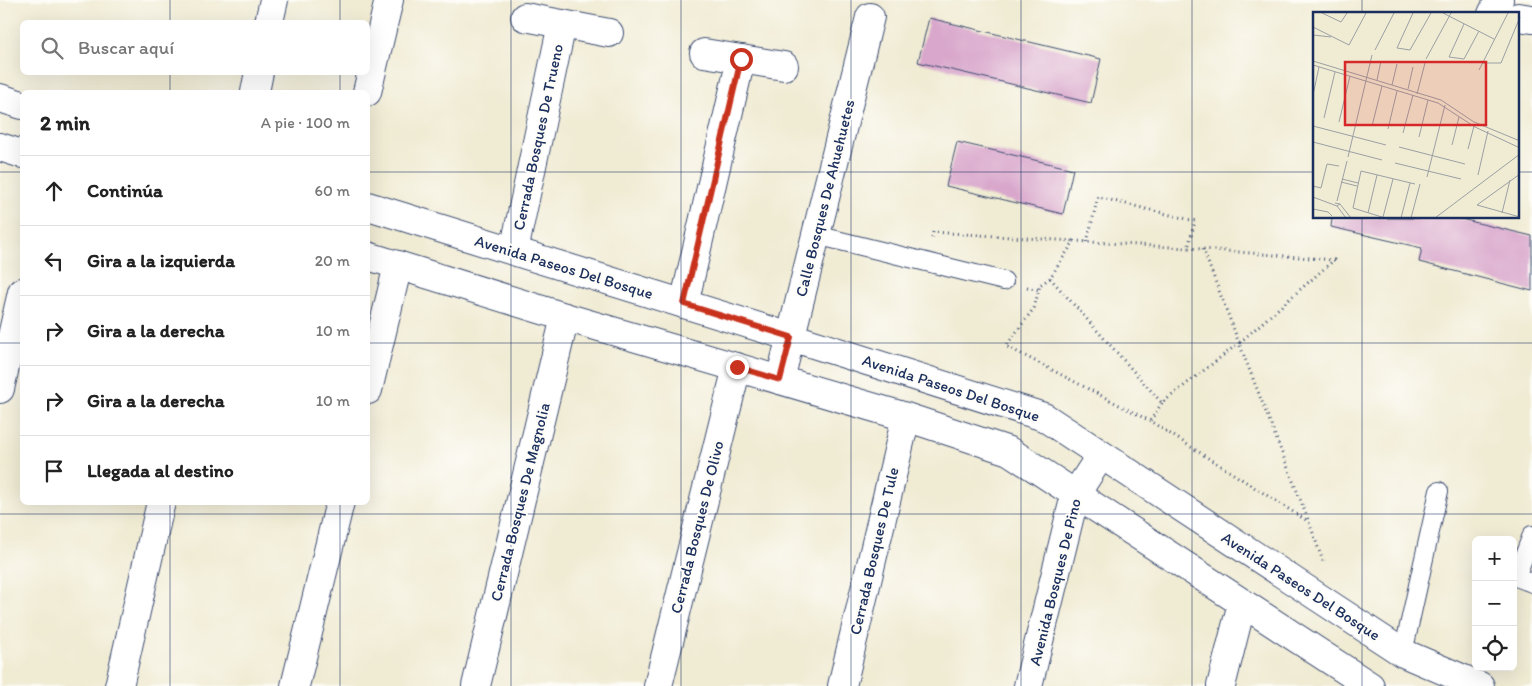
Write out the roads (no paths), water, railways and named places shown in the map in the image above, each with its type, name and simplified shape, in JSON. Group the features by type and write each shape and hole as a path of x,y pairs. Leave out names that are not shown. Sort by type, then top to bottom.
{"street":[{"path":"269,20 274,0"},
{"path":"367,90 389,0"},
{"name":"Cerrada Bosques De Trueno","path":"525,17 609,33"},
{"name":"Calle Bosques De Ahuehuetes","path":"780,380 870,17"},
{"name":"Cerrada Bosques De Trueno","path":"514,251 562,24"},
{"path":"704,53 784,66"},
{"path":"684,304 741,59"},
{"path":"255,90 258,75"},
{"path":"0,98 20,104"},
{"path":"0,147 20,153"},
{"name":"Avenida Paseos Del Bosque","path":"370,207 1044,417 1403,653 1480,686"},
{"path":"370,257 565,318 906,417 1009,451 1370,686"},
{"path":"370,382 398,265"},
{"path":"0,389 20,301"},
{"name":"Cerrada Bosques De Magnolia","path":"476,686 565,318"},
{"name":"Cerrada Bosques De Olivo","path":"658,686 737,367"},
{"name":"Cerrada Bosques De Tule","path":"842,686 906,417"},
{"name":"Avenida Bosques De Pino","path":"1028,686 1076,495 1101,455"},
{"path":"119,686 160,505"},
{"path":"295,686 339,505"},
{"path":"1221,686 1242,603"}],"lane":[{"path":"816,236 1004,281"},
{"path":"1403,653 1439,491"},
{"path":"1532,535 1516,577 1532,583"}]}
